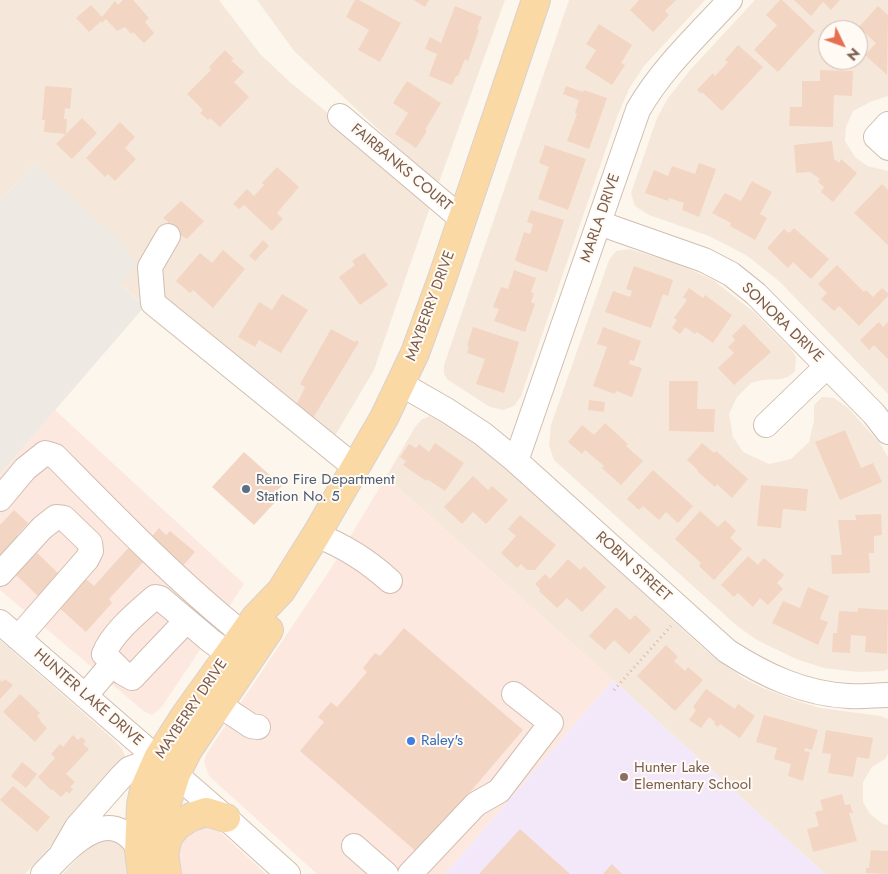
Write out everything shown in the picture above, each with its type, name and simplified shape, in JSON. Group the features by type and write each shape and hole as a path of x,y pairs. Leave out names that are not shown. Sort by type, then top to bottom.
{"main road":[{"name":"MAYBERRY DRIVE","path":"142,874 156,859 162,838 167,766 184,717 255,618 281,590 316,536 384,418 415,353 536,0"},
{"name":"MAYBERRY DRIVE","path":"167,766 181,762 268,630 277,613 281,590"},
{"path":"156,859 168,837 177,826 191,817 206,812 226,818"}],"street":[{"name":"MARLA DRIVE","path":"516,461 638,110 664,71 730,0"},
{"name":"FAIRBANKS COURT","path":"340,116 462,219"},
{"path":"888,124 876,137 888,148"},
{"name":"SONORA DRIVE","path":"599,223 704,260 731,274 756,294 874,414 888,432"},
{"path":"168,236 150,267 153,304 356,468"},
{"path":"766,425 827,366"},
{"name":"ROBIN STREET","path":"401,384 483,434 516,461 727,651 754,668 785,682 817,692 849,696 888,695"},
{"path":"0,498 25,469 45,453 55,456 199,597 236,644"},
{"path":"0,574 42,528 56,517 64,518 90,544 91,551 87,560 18,638"},
{"path":"316,536 341,545 375,567 390,581"},
{"path":"186,620 132,678 123,673 104,654 107,646 131,619 155,597 160,598 211,641 236,644"},
{"name":"HUNTER LAKE DRIVE","path":"0,622 167,766 288,874"},
{"path":"85,696 113,663"},
{"path":"410,874 476,804 500,791 551,723 514,694"},
{"path":"218,704 251,726 258,727"},
{"path":"62,853 77,827 129,769 167,766"},
{"path":"43,874 62,853 88,834 99,829 120,830 156,859"},
{"path":"354,846 386,874"}],"path":[{"path":"614,690 684,613"}],"shaded area":[{"path":"0,0 219,0 260,54 291,83 433,198 374,370 323,456 120,284 35,163 0,201"},
{"path":"257,0 505,0 438,185 294,51"},
{"path":"569,0 705,0 644,66 629,89 617,117 521,396 514,406 503,410 490,407 448,380 444,374 444,365"},
{"path":"755,0 888,0 888,96 870,102 853,111 846,127 845,141 855,157 867,166 888,171 888,394 779,281 746,255 709,236 649,215 635,206 631,193 657,118 668,98 691,69"},
{"path":"35,163 124,245 137,266 120,284 145,306 0,474 0,201"},
{"path":"629,249 679,264 713,280 754,312 790,348 796,357 795,371 788,377 751,383 737,397 729,414 733,437 743,452 769,464 791,459 809,442 814,421 814,405 822,397 834,398 848,408 879,442 888,457 888,669 884,671 858,672 824,668 796,659 757,640 737,626 554,460 549,445 551,425 609,260 616,251"},
{"path":"55,410 244,584 161,708 152,715 145,712 0,590 0,474"},
{"path":"430,416 465,435 510,471 706,651 743,678 763,688 820,708 881,716 888,719 888,754 885,759 872,767 863,782 863,802 870,814 883,824 888,825 888,874 825,874 613,680 386,477 415,427 421,420"},
{"path":"386,477 613,680 445,874 317,874 209,776 204,762 207,753 330,570"},
{"path":"0,640 114,740 122,749 126,758 121,769 25,874 0,874"},
{"name":"Hunter Lake Elementary School","path":"613,680 825,874 445,874"},
{"path":"208,825 218,830 266,874 180,874 176,848 181,832"},
{"path":"107,834 126,847 130,874 63,874 92,842"}],"building":[{"path":"123,0 133,0 149,18 145,22 154,33 144,43 125,27 117,31 106,19 89,32 76,18 91,5 102,17 115,1 118,5"},
{"path":"355,0 359,0 401,23 380,62 358,50 369,30 346,17"},
{"path":"414,0 429,0 425,7"},
{"path":"639,0 676,0 665,11 669,15 653,32 630,10"},
{"path":"780,0 815,31 778,72 754,50 777,25 766,15"},
{"path":"794,0 840,0 831,10 823,2 811,16"},
{"path":"455,6 482,17 468,61 465,59 452,85 429,76 437,54 425,49 430,37 441,43"},
{"path":"878,6 888,15 887,75 868,58 868,52 876,43 868,35 868,20 865,20"},
{"path":"599,24 632,45 621,63 625,65 612,85 585,68 596,50 586,44"},
{"path":"738,45 763,67 722,111 702,92 701,94 697,90 713,73 715,76 728,62 725,60"},
{"path":"225,50 234,59 231,60 244,72 234,82 249,97 220,127 210,118 208,120 200,113 203,110 187,94 211,70 209,67"},
{"path":"820,70 853,71 852,96 834,95 833,127 789,126 790,107 802,107 802,81 820,81"},
{"path":"407,81 441,103 416,148 395,134 408,113 393,103"},
{"path":"45,86 72,88 70,109 65,108 64,119 67,119 66,134 44,132 45,120 42,120"},
{"path":"566,86 607,98 589,149 567,141 577,114 575,113 579,100 563,94"},
{"path":"82,118 97,133 72,159 56,144"},
{"path":"120,122 135,137 125,148 136,159 115,181 108,174 105,177 86,158"},
{"path":"832,141 834,159 839,163 841,159 857,173 833,202 821,192 824,187 818,182 820,179 810,172 796,173 794,145"},
{"path":"545,145 586,159 568,210 538,199 549,167 539,163"},
{"path":"699,163 716,169 699,217 682,210 684,203 669,198 668,201 645,193 654,170 668,176 672,166 695,174"},
{"path":"277,167 299,187 277,213 283,219 272,231 244,205 239,209 233,204 247,189 254,196 264,185 262,183"},
{"path":"752,181 772,192 760,214 767,218 755,240 730,226 731,223 712,213 725,193 741,201"},
{"path":"882,184 888,190 888,245 854,213"},
{"path":"181,201 204,221 187,239 169,228 168,222 163,218"},
{"path":"531,210 564,220 547,272 515,260 524,232 530,234 533,224 527,222"},
{"path":"794,228 829,259 811,279 793,262 788,268 767,248 784,229 789,233"},
{"path":"263,240 269,246 255,261 249,256"},
{"path":"223,250 245,269 213,308 193,290 190,293 176,281 200,253 212,263"},
{"path":"364,253 388,285 360,305 339,277 355,265 352,261"},
{"path":"837,265 864,292 866,290 873,297 882,288 888,293 888,296 859,326 839,306 834,311 821,299 827,293 818,284"},
{"path":"634,266 673,280 668,296 663,294 651,328 605,312 613,291 630,297 632,291 626,289"},
{"path":"514,270 536,278 531,292 534,294 531,302 535,304 525,332 494,321 499,309 493,307 501,287 508,289"},
{"path":"689,288 703,298 705,295 732,315 713,343 697,332 695,334 685,327 680,334 672,328 677,320 674,318 687,300 683,297"},
{"path":"282,294 308,310 281,353 259,340 255,347 238,337 259,302 272,310"},
{"path":"879,322 883,327 888,322 888,359 874,345 869,350 860,340"},
{"path":"744,324 771,352 734,385 718,368 734,353 728,347 735,340 732,336"},
{"path":"473,327 519,342 504,393 476,384 485,359 467,353 469,347 467,346"},
{"path":"603,327 641,341 634,361 630,360 629,364 642,368 632,397 616,391 615,394 593,386 607,347 597,344"},
{"path":"331,329 355,342 356,340 359,342 313,418 295,408 305,387 300,384"},
{"path":"669,381 698,381 697,409 715,409 714,432 669,431"},
{"path":"589,400 605,402 604,412 588,410"},
{"path":"605,423 643,461 621,485 602,468 604,466 585,450 582,454 568,442 582,425 594,435"},
{"path":"845,430 861,468 873,463 882,482 840,500 815,442"},
{"path":"435,443 464,463 445,491 403,465 406,461 400,457 409,444 416,448 419,444 429,452"},
{"path":"702,443 714,453 716,451 748,479 732,498 717,484 715,487 687,460"},
{"path":"244,452 282,486 274,493 279,498 254,525 212,487"},
{"path":"653,470 693,506 678,523 666,512 659,520 643,506 639,510 627,499"},
{"path":"473,476 488,490 492,486 508,500 486,524 473,512 462,524 444,507"},
{"path":"761,485 808,489 806,511 783,509 781,528 757,526"},
{"path":"14,510 28,523 17,535 20,538 2,557 0,555 0,525"},
{"path":"700,511 718,527 725,520 736,531 730,538 742,549 714,580 699,566 701,563 675,539"},
{"path":"881,514 882,535 874,536 874,553 869,553 870,573 832,574 831,555 842,555 838,520 856,520 855,515"},
{"path":"520,515 556,545 535,570 527,570 521,564 517,568 501,553 516,536 508,529"},
{"path":"159,528 166,535 170,531 195,552 180,569 148,541"},
{"path":"130,546 145,560 109,599 112,603 86,632 54,603 80,574 94,586"},
{"path":"34,550 59,574 38,596 13,572"},
{"path":"748,556 758,565 764,558 784,575 777,583 783,589 768,605 760,598 753,607 738,593 734,597 721,585"},
{"path":"568,559 580,570 584,566 606,587 582,612 567,598 557,608 539,591 540,589 535,584 545,574 550,579"},
{"path":"808,587 829,596 820,619 828,622 818,645 772,623 783,601 800,608"},
{"path":"616,607 630,620 635,615 651,630 629,654 614,640 605,650 589,636"},
{"path":"858,608 888,610 887,654 865,652 866,636 851,635 850,653 832,652 833,633 837,633 839,611 858,612"},
{"name":"Raley's","path":"404,628 523,730 418,853 300,751 324,722 318,717 331,702 337,707 367,672 363,668 375,653 380,656"},
{"path":"666,645 678,657 674,661 685,671 688,667 703,680 675,711 637,676"},
{"path":"5,679 13,685 0,699 0,680 2,682"},
{"path":"706,689 735,709 738,704 755,716 740,738 720,724 718,727 709,717 701,728 689,720 696,710 693,707"},
{"path":"20,694 40,713 37,716 47,728 35,742 3,712"},
{"path":"764,715 818,730 812,750 805,748 804,751 810,752 803,781 788,776 791,764 774,759 777,748 756,742"},
{"path":"826,730 873,738 869,759 857,757 853,777 828,773 831,754 822,753"},
{"path":"73,735 78,740 81,737 86,741 83,744 89,749 66,774 75,782 70,787 73,789 69,794 67,791 61,797 38,777 55,758 51,754 60,744 63,747"},
{"path":"22,762 37,774 26,788 11,776"},
{"path":"13,786 50,817 37,832 0,800"},
{"path":"842,794 845,805 850,804 853,813 849,813 857,841 813,852 807,829 819,826 815,812 823,810 820,800"},
{"path":"520,829 570,874 479,874"},
{"path":"871,850 888,851 888,874 866,873 866,868 869,868"},
{"path":"612,864 622,874 603,874"}],"place":[{"name":"Reno Fire Department Station No. 5","path":"246,489"},
{"name":"Raley's","path":"411,741"},
{"name":"Hunter Lake Elementary School","path":"624,777"}]}
